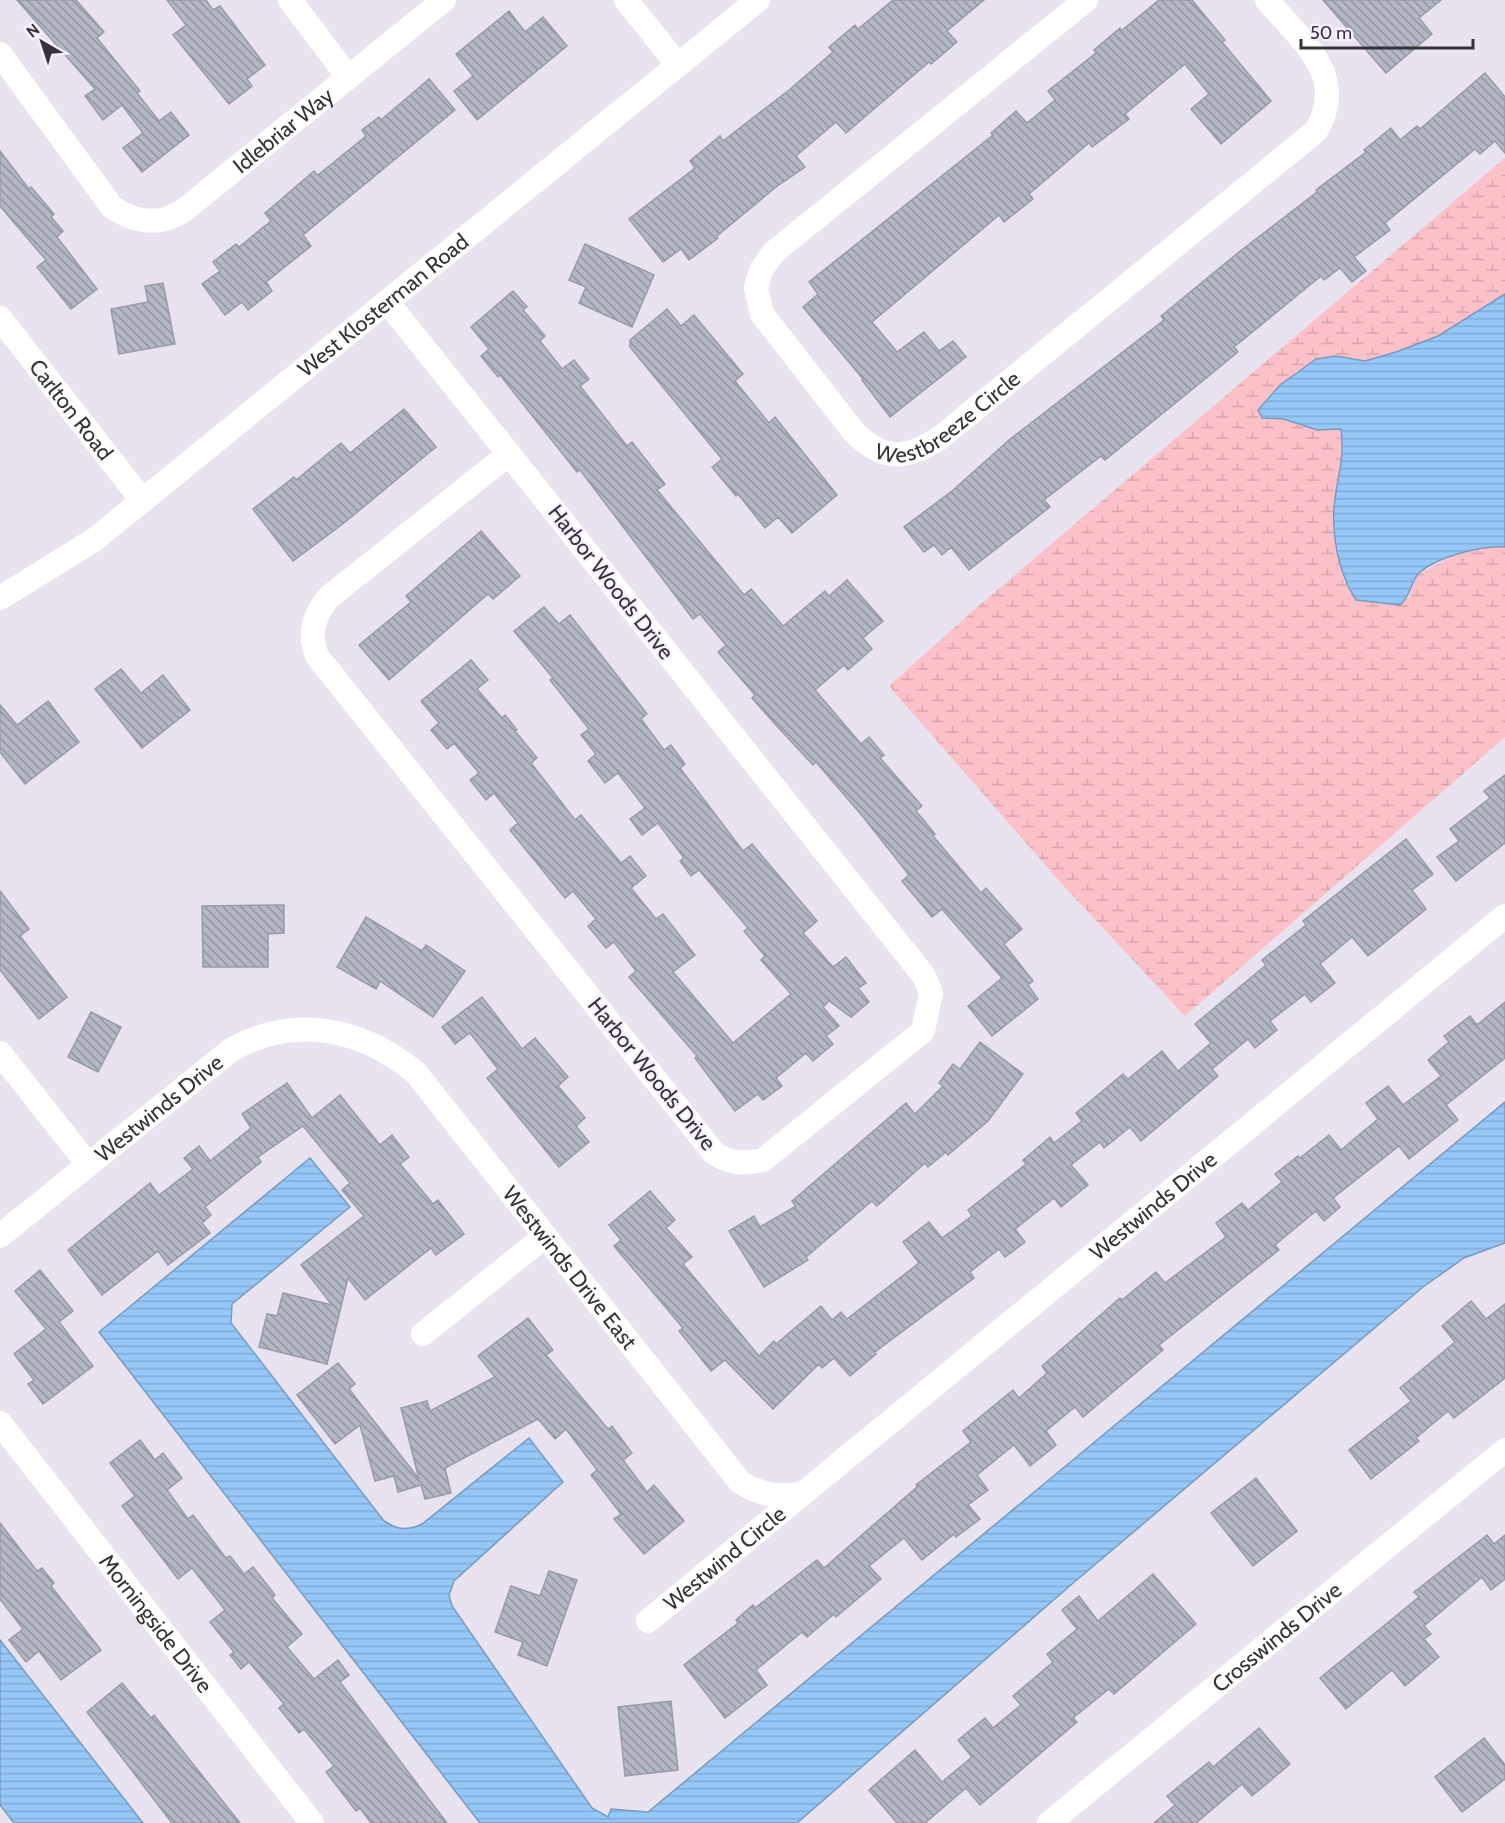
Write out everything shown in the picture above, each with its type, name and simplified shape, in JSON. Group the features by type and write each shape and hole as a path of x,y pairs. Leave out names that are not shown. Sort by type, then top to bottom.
{"street":[{"path":"290,0 348,77"},
{"name":"Idlebriar Way","path":"0,54 112,207 122,214 145,221 172,218 444,0"},
{"path":"626,0 678,65"},
{"name":"West Klosterman Road","path":"0,598 94,540 758,0"},
{"name":"Westbreeze Circle","path":"1086,0 774,252 761,270 756,288 762,314 868,447 904,456 925,448 941,437 1316,131 1326,114 1329,92 1326,77 1318,63 1267,0"},
{"name":"Harbor Woods Drive","path":"388,303 509,454 924,976 931,993 923,1031 763,1160 747,1163 728,1162 714,1154 317,656 312,643 318,610 329,597 509,454"},
{"name":"Carlton Road","path":"0,318 142,500"},
{"name":"Westwinds Drive","path":"801,1494 1505,916"},
{"name":"Westwinds Drive","path":"0,1236 231,1050 249,1039 296,1029 338,1031"},
{"name":"Westwinds Drive East","path":"338,1031 383,1049 416,1073 740,1482 752,1490 768,1495 801,1494"},
{"path":"0,1053 87,1164"},
{"path":"423,1334 544,1237"},
{"name":"Morningside Drive","path":"0,1423 312,1823"},
{"name":"Crosswinds Drive","path":"1049,1823 1505,1450"},
{"name":"Westwind Circle","path":"648,1621 801,1494"}],"green space":[{"path":"1505,158 1505,294 1438,336 1396,352 1365,361 1354,358 1298,370 1269,396 1263,418 1284,419 1317,430 1341,428 1344,452 1334,505 1333,530 1344,582 1408,598 1418,574 1449,558 1487,545 1505,547 1505,737 1185,1016 1061,883 889,686 975,609"}],"water":[{"path":"1505,294 1505,547 1460,553 1427,567 1416,576 1400,605 1356,600 1341,567 1334,531 1334,507 1342,450 1341,429 1317,430 1284,419 1262,418 1258,410 1280,385 1316,359 1336,356 1365,361 1396,352 1438,336"},
{"path":"1505,1102 1505,1243 1464,1258 1423,1287 1072,1584 797,1823 480,1823 99,1332 310,1158 350,1207 232,1304 231,1323 384,1521 394,1526 412,1528 422,1524 529,1438 563,1482 454,1581 449,1595 452,1606 592,1808 608,1817 611,1809 648,1812"},
{"path":"0,1640 143,1823 14,1823 0,1805"}],"building":[{"path":"17,0 76,0 104,32 97,38 140,91 137,93 159,121 171,112 189,135 142,172 123,148 143,133 122,105 103,120 85,96 95,89"},
{"path":"167,0 206,0 213,10 220,6 265,65 247,79 252,86 229,104 173,35 186,25"},
{"path":"893,0 984,0 947,31 957,42 931,64 929,62 846,133 836,122 796,156 805,167 776,187 689,260 681,249 663,262 629,219 695,168 690,161 720,136 723,141 789,90 833,52 829,47 855,25 858,29"},
{"path":"1159,0 1192,0 1225,40 1222,42 1271,101 1221,144 1191,109 1209,94 1185,64 1125,114 1129,119 1092,147 1089,143 1029,194 1033,199 1004,222 999,215 872,322 897,352 924,332 939,351 953,341 966,357 890,417 863,379 803,307 818,294 809,282 993,135 991,133 1016,111 1027,123 1055,100 1048,91 1096,53 1094,50 1120,28 1121,31"},
{"path":"1323,0 1441,0 1419,18 1432,34 1386,73"},
{"path":"509,11 525,32 543,17 567,46 477,120 454,91 473,76 456,54"},
{"path":"1485,73 1505,97 1505,153 1495,141 1480,154 1475,149 1385,223 1390,230 1354,257 1366,271 1352,282 1340,268 1324,280 1321,276 1234,347 1238,352 1105,460 1101,456 1044,500 1050,507 969,570 951,547 942,555 934,545 924,552 904,527 952,491 1009,440 1164,320 1161,316 1366,152 1364,150 1391,128 1400,140 1417,126 1420,129"},
{"path":"429,79 455,110 303,235 311,246 266,282 272,291 248,310 242,302 225,315 202,284 220,271 213,262 236,244 239,247 271,221 265,213 314,171 318,175 366,136 362,130 379,117 381,120"},
{"path":"0,151 29,189 31,187 54,214 51,217 63,231 57,237 97,289 71,309 37,267 46,260 0,206"},
{"path":"585,244 654,275 632,327 579,303 586,287 569,280"},
{"path":"163,283 175,344 119,354 111,309 148,302 145,286"},
{"path":"513,291 527,307 523,310 545,336 540,341 562,369 574,360 589,379 580,386 627,446 632,442 665,484 657,490 744,595 751,589 783,626 825,591 829,596 847,580 883,621 863,638 872,649 848,670 844,665 815,690 861,744 869,737 884,755 880,758 922,806 916,811 935,834 933,836 981,893 986,888 1022,929 1004,944 1033,981 1028,985 1038,999 992,1036 968,1006 1002,978 942,909 932,917 902,881 909,875 864,818 816,762 813,765 752,698 755,695 718,652 726,645 700,614 693,619 580,470 577,472 500,375 498,377 481,356 489,349 471,327"},
{"path":"667,309 681,326 694,315 743,374 735,381 769,423 775,417 837,495 792,533 778,517 765,528 738,494 736,496 712,467 722,459 630,347 630,340"},
{"path":"404,409 436,447 344,523 293,561 253,509 294,477 296,480 341,443 350,453"},
{"path":"481,531 520,576 493,599 488,594 389,680 359,645 411,602 406,596"},
{"path":"544,607 559,624 570,615 647,714 641,719 664,750 671,745 685,764 680,768 743,851 752,844 817,921 803,933 833,967 846,957 866,983 858,988 869,1002 851,1017 829,1001 823,1007 839,1026 826,1036 833,1044 813,1061 806,1053 776,1078 782,1086 763,1100 758,1094 735,1111 695,1058 697,1056 629,977 636,971 614,942 606,948 588,926 596,919 573,891 565,898 510,830 518,823 494,793 486,800 470,780 479,773 454,743 447,749 431,730 439,723 421,701 471,660 488,680 477,689 502,718 505,715 517,730 515,731 537,758 531,763 575,820 581,815 621,863 630,856 646,876 631,888 656,919 663,914 695,955 673,972 733,1043 791,994 761,960 765,956 744,931 748,928 699,870 691,876 680,861 684,858 658,823 642,835 630,819 645,808 618,773 605,783 588,761 596,754 581,735 589,729 550,680 553,678 514,631"},
{"path":"121,669 141,693 163,675 190,710 142,748 95,689"},
{"path":"48,701 79,742 25,784 0,752 0,705 17,725"},
{"path":"1505,775 1505,843 1456,881 1437,857 1459,841 1450,829 1490,798 1484,791"},
{"path":"1406,839 1433,874 1412,890 1426,909 1368,956 1352,937 1320,964 1335,983 1311,1002 1305,994 1270,1021 1277,1030 1255,1048 1248,1039 1212,1069 1218,1076 1141,1141 1130,1127 1104,1148 1100,1142 1071,1165 1088,1185 1061,1207 1054,1198 1015,1229 1025,1242 1005,1257 999,1249 970,1272 974,1278 875,1352 876,1354 850,1376 834,1358 822,1368 819,1364 773,1409 725,1360 711,1371 679,1331 683,1328 614,1246 621,1240 609,1225 650,1191 675,1220 666,1228 692,1257 683,1264 759,1356 774,1341 776,1344 821,1306 832,1320 841,1312 847,1319 919,1263 903,1242 929,1222 942,1238 972,1216 968,1210 1026,1164 1023,1160 1050,1137 1054,1143 1082,1121 1076,1113 1123,1074 1128,1079 1162,1051 1178,1071 1211,1043 1195,1024 1266,965 1262,960 1306,925 1303,921"},
{"path":"0,891 29,929 20,936 67,997 39,1019 0,970"},
{"path":"284,905 284,933 268,934 268,967 203,967 202,906"},
{"path":"366,917 422,951 426,945 465,971 433,1017 380,981 376,989 337,967"},
{"path":"482,997 522,1049 535,1038 568,1077 558,1086 585,1118 576,1126 589,1142 559,1167 487,1078 498,1069 470,1033 455,1044 442,1027"},
{"path":"1505,1002 1505,1058 1446,1105 1458,1120 1409,1159 1399,1146 1333,1198 1340,1207 1324,1221 1316,1211 1275,1245 1279,1250 1159,1345 1163,1350 1083,1417 1075,1407 1046,1431 1056,1445 1030,1466 1014,1445 977,1475 988,1490 968,1505 980,1519 956,1537 954,1534 922,1560 904,1538 869,1566 881,1579 836,1617 834,1614 807,1637 802,1632 756,1670 767,1685 725,1718 684,1665 738,1623 736,1620 753,1605 755,1608 817,1560 824,1568 917,1487 916,1485 971,1442 963,1431 1013,1390 1019,1398 1047,1373 1042,1366 1120,1298 1122,1300 1156,1272 1165,1283 1226,1237 1216,1223 1242,1203 1248,1210 1282,1182 1275,1174 1329,1135 1341,1150 1378,1119 1366,1103 1388,1086 1403,1105 1441,1076 1428,1060 1449,1042 1444,1036 1470,1016 1477,1025"},
{"path":"91,1012 121,1027 98,1072 68,1057"},
{"path":"980,1042 1023,1074 988,1121 948,1155 946,1152 928,1167 925,1163 877,1206 872,1201 806,1257 808,1260 764,1287 729,1231 754,1216 760,1227 796,1206 792,1201 906,1103 915,1114 943,1086 939,1083 953,1064 960,1069"},
{"path":"287,1083 312,1118 340,1095 380,1145 392,1135 409,1157 400,1164 433,1204 438,1200 464,1234 436,1255 431,1248 365,1300 348,1278 327,1364 259,1347 267,1314 277,1316 283,1293 332,1305 301,1265 364,1216 342,1190 350,1183 303,1126 258,1157 261,1162 205,1207 211,1215 202,1223 210,1233 168,1265 158,1251 102,1295 68,1250 150,1183 159,1195 193,1169 184,1158 199,1146 210,1161 251,1128 242,1114"},
{"path":"40,1270 73,1311 59,1322 93,1366 43,1404 28,1384 34,1380 14,1354 46,1329 15,1291"},
{"path":"1471,1301 1486,1319 1505,1304 1505,1378 1454,1418 1448,1411 1416,1438 1419,1441 1371,1479 1349,1450 1411,1401 1400,1388 1455,1342 1442,1326"},
{"path":"528,1318 553,1350 546,1355 608,1429 612,1426 632,1453 623,1460 647,1492 654,1485 684,1521 644,1554 614,1519 621,1514 591,1475 597,1470 566,1429 555,1439 538,1419 445,1468 451,1493 425,1499 421,1485 398,1492 394,1476 375,1481 360,1425 335,1444 297,1395 338,1363 355,1384 349,1389 419,1479 401,1408 427,1401 430,1411 495,1377 478,1356"},
{"path":"140,1440 155,1460 163,1453 182,1478 167,1490 188,1519 193,1515 226,1558 230,1556 244,1574 253,1567 275,1595 272,1598 302,1634 287,1647 314,1679 338,1660 349,1675 340,1682 447,1823 371,1823 360,1808 356,1811 326,1772 334,1766 304,1729 299,1733 279,1708 284,1704 249,1662 241,1669 230,1655 234,1652 210,1622 225,1610 192,1568 178,1579 122,1506 135,1496 110,1463"},
{"path":"1256,1478 1297,1531 1253,1566 1211,1513"},
{"path":"0,1523 37,1571 42,1568 54,1583 51,1586 101,1650 61,1680 39,1651 26,1662 9,1640 23,1629 0,1599"},
{"path":"1487,1535 1494,1544 1505,1535 1505,1579 1491,1590 1482,1577 1424,1626 1431,1634 1424,1639 1439,1657 1405,1686 1392,1670 1346,1709 1320,1678 1419,1597 1414,1592"},
{"path":"549,1571 577,1580 547,1666 518,1655 523,1642 495,1632 511,1586 540,1596"},
{"path":"1153,1574 1196,1624 1114,1694 1109,1689 1073,1718 1077,1722 980,1805 966,1788 925,1823 897,1823 869,1790 915,1750 942,1782 972,1757 958,1740 985,1718 993,1728 1021,1705 1013,1696 1053,1662 1047,1654 1077,1629 1062,1610 1079,1596 1098,1621"},
{"path":"122,1683 151,1718 154,1715 240,1823 172,1823 87,1712"},
{"path":"671,1701 678,1770 625,1776 618,1707"},
{"path":"1259,1728 1290,1764 1252,1796 1242,1784 1196,1823 1154,1823 1175,1805 1167,1796 1209,1762 1213,1767"},
{"path":"1484,1738 1505,1765 1505,1779 1462,1812 1435,1777"}]}
